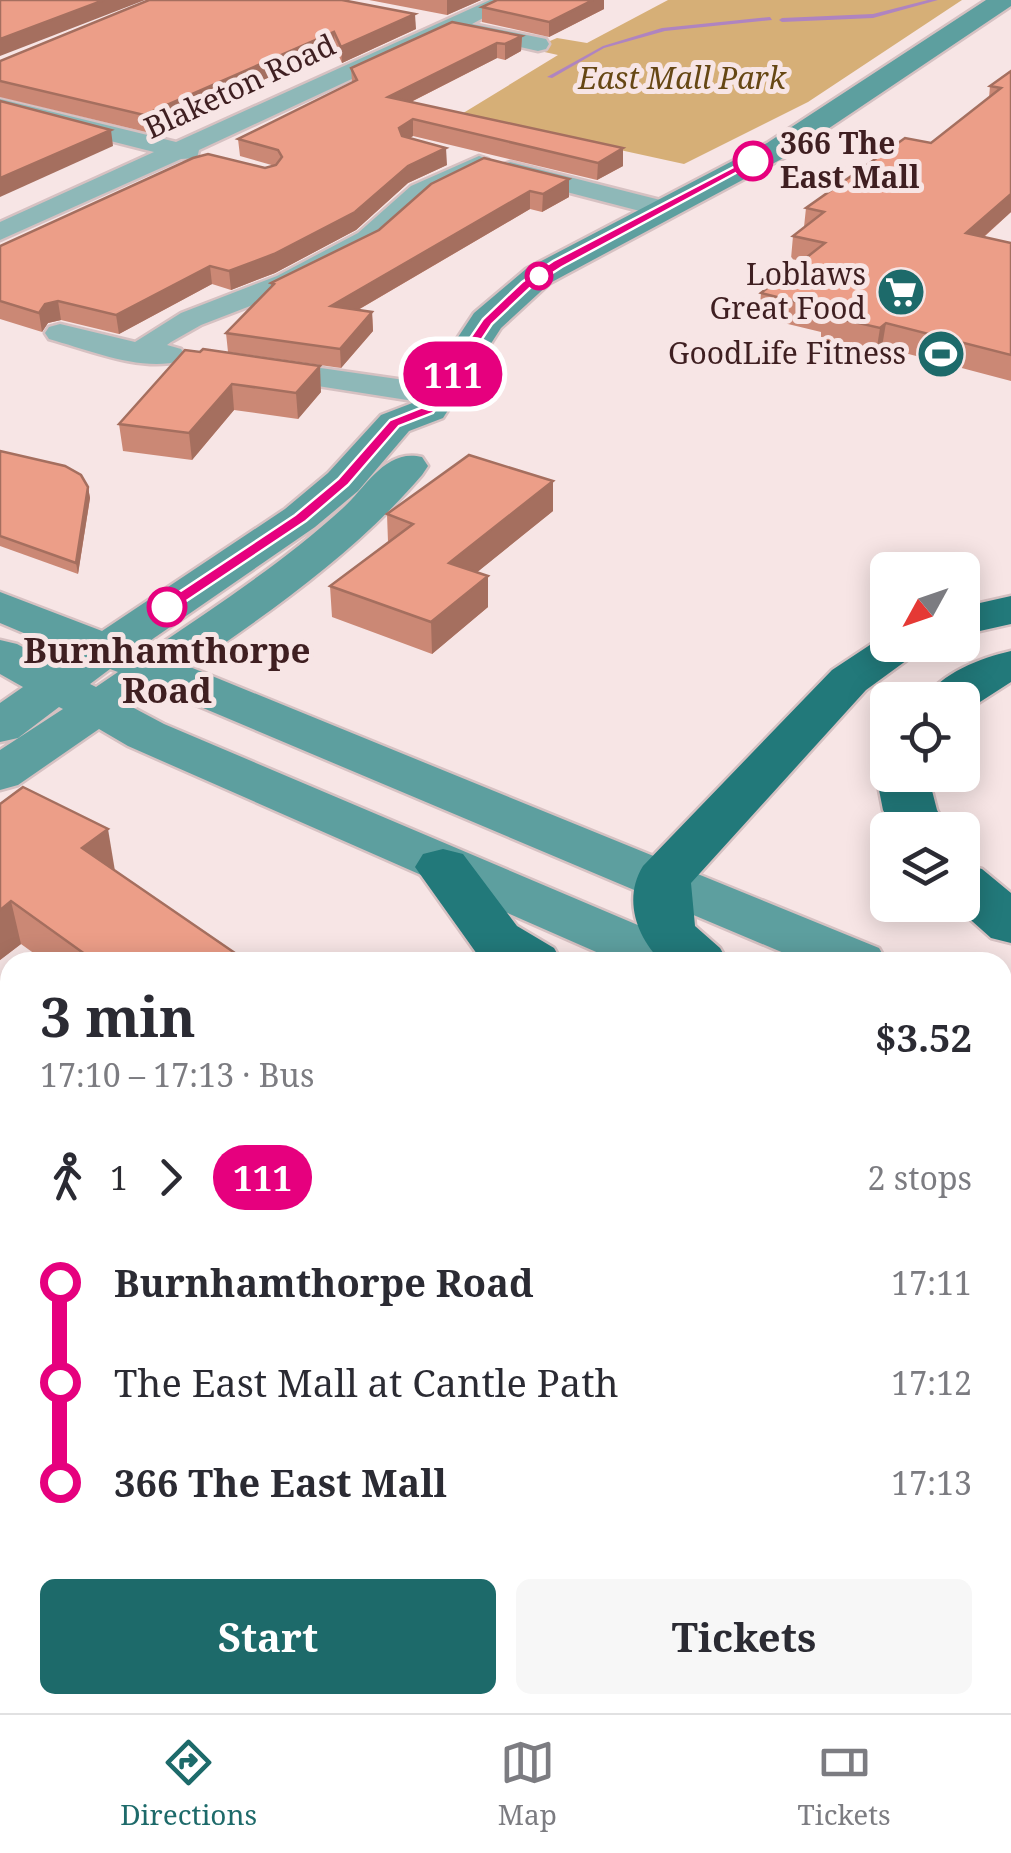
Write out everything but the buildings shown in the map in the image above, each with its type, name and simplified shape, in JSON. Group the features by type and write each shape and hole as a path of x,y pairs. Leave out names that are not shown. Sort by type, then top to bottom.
{"highway":[{"path":"980,617 1011,610"},
{"path":"684,952 661,920 663,880 849,680 874,662"},
{"path":"975,682 1011,665"},
{"path":"444,867 497,940 517,952"},
{"path":"980,897 1011,924"}],"main road":[{"path":"0,774 76,698 129,661 343,482 394,423 434,403 487,321 527,285 557,264 778,148 851,104 1003,0"},
{"path":"0,606 834,952"},
{"path":"0,654 146,735 647,952"},
{"path":"0,728 76,698"}],"street":[{"name":"Blaketon Road","path":"0,232 507,0"},
{"path":"418,20 538,44"},
{"path":"0,106 222,162"},
{"path":"448,154 663,208"},
{"path":"144,351 160,336 191,319 287,282 340,255 385,227 420,192 481,163"},
{"path":"60,333 98,344 434,403"}],"green space":[{"name":"East Mall Park","path":"668,0 962,0 808,102 684,164 460,115 558,55 531,49 557,38 587,43"}],"waterway":[{"path":"782,20 873,16 935,0"},
{"path":"605,47 664,29 770,19"},
{"path":"550,77 601,49"}],"bus line":[{"name":"111","path":"167,607 300,518 343,482 394,423 428,410 487,321 527,285 557,264 753,161"}],"place":[{"name":"366 The East Mall","path":"753,161"},
{"name":"Loblaws Great Food","path":"901,292"},
{"name":"GoodLife Fitness","path":"941,354"},
{"name":"Burnhamthorpe Road","path":"167,607"}]}
